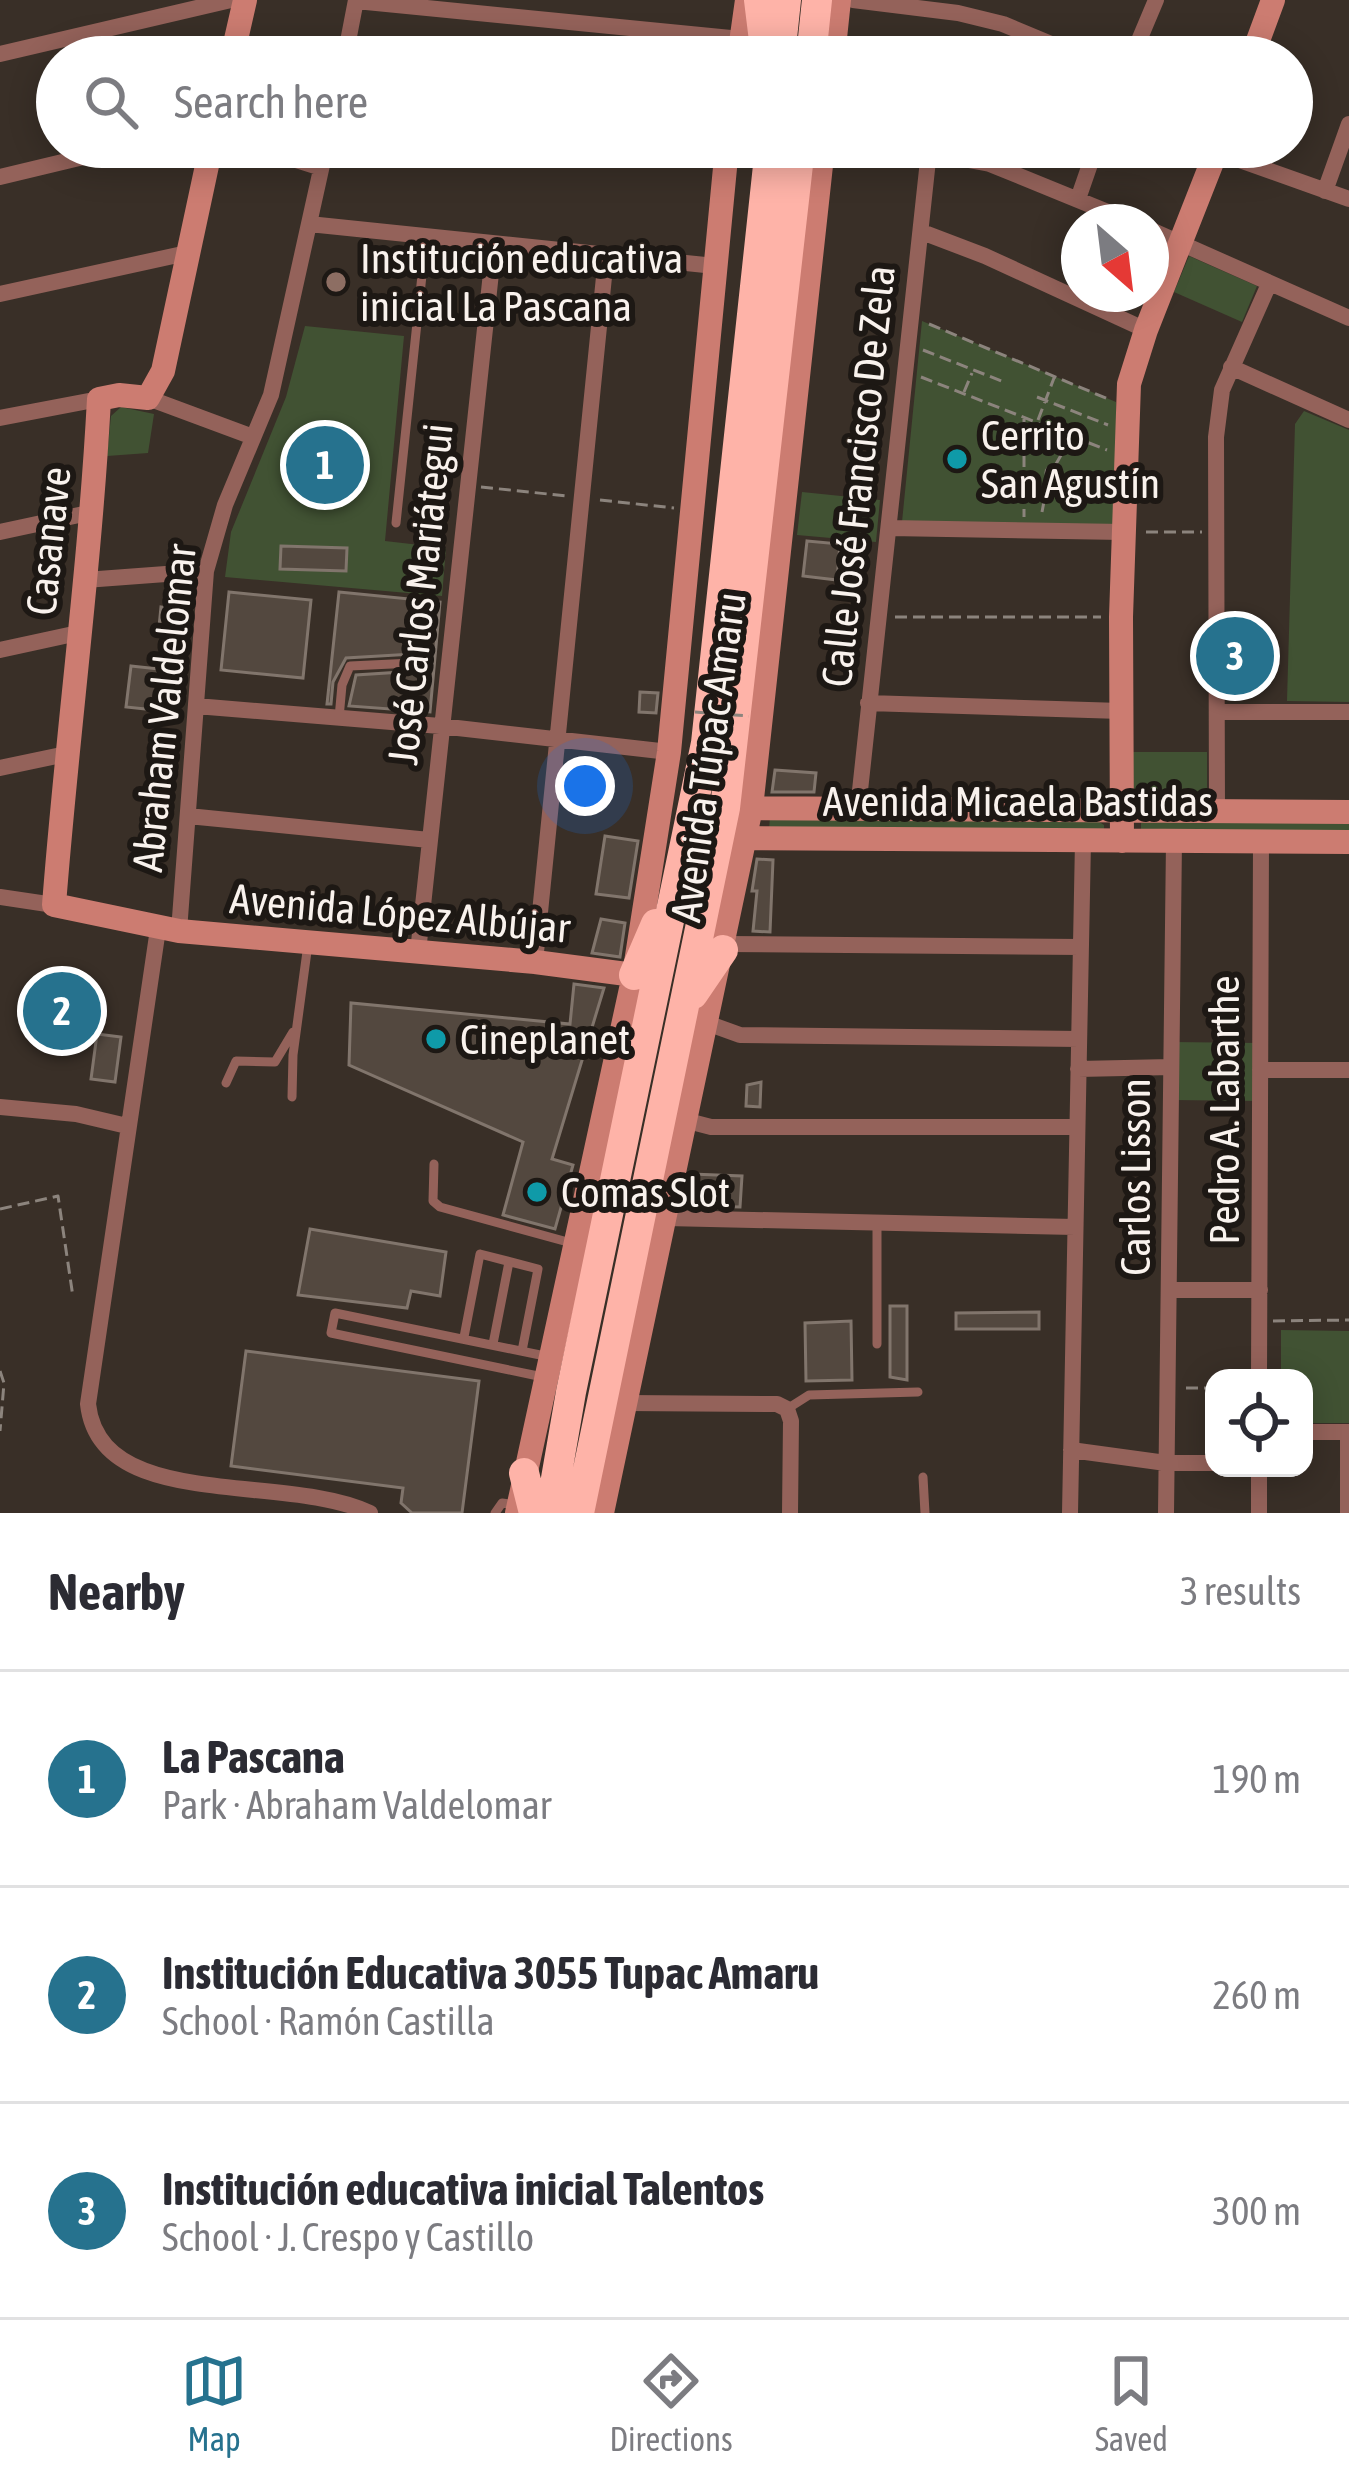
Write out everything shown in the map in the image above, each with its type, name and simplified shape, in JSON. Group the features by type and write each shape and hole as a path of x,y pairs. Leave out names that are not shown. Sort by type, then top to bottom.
{"highway":[{"path":"751,36 759,0"},
{"path":"782,36 786,0"},
{"path":"813,36 817,0"},
{"name":"Avenida Túpac Amaru","path":"550,1513 580,1283 687,836 708,720 768,168"},
{"name":"Avenida Túpac Amaru","path":"579,1513 735,823 798,168"},
{"path":"634,975 687,836"},
{"path":"694,1015 723,947"},
{"path":"516,1511 524,1473"}],"street":[{"path":"77,36 231,0"},
{"path":"237,36 245,0"},
{"path":"349,36 356,0 633,36"},
{"path":"747,0 748,36"},
{"path":"835,36 839,0"},
{"path":"853,0 980,19 1026,36"},
{"path":"1135,36 1146,0"},
{"path":"1138,36 1156,0"},
{"path":"1260,36 1273,0"},
{"path":"0,54 36,46"},
{"path":"1325,191 1349,124"},
{"path":"0,177 38,168"},
{"path":"148,398 163,370 206,168"},
{"name":"Abraham Valdelomar","path":"321,168 271,394 214,537 206,572 188,816 128,1126 88,1405 89,1422 107,1458 136,1480 158,1487 315,1497 370,1513"},
{"name":"Avenida Túpac Amaru","path":"524,1473 548,1367 580,1283 575,1244 634,975 669,752 725,168"},
{"name":"Avenida Túpac Amaru","path":"723,947 820,168"},
{"name":"Calle José Francisco De Zela","path":"858,809 928,168"},
{"path":"1000,168 1090,204"},
{"path":"1078,199 1089,168"},
{"path":"1122,841 1120,417 1146,330 1210,168"},
{"path":"1266,168 1349,200"},
{"path":"309,224 715,266"},
{"path":"922,232 1146,330"},
{"path":"1169,237 1349,318"},
{"name":"José Carlos Mariátegui","path":"418,952 494,244"},
{"path":"0,294 187,253"},
{"path":"535,962 606,257"},
{"path":"1217,811 1216,437 1222,390 1269,284"},
{"path":"1231,367 1349,420"},
{"path":"0,418 119,395 148,398 253,436"},
{"name":"Casanave","path":"54,905 93,512 99,399"},
{"path":"0,532 93,512"},
{"path":"890,528 1123,532"},
{"path":"85,580 206,572"},
{"path":"0,650 78,633"},
{"path":"868,703 1121,710"},
{"path":"196,706 440,726 669,752"},
{"path":"1216,712 1349,712"},
{"path":"0,768 66,754"},
{"name":"Avenida Micaela Bastidas","path":"687,836 735,823 858,809 1349,812"},
{"path":"188,816 429,840"},
{"name":"Avenida Micaela Bastidas","path":"735,823 1083,841 1349,842"},
{"path":"1070,1513 1083,841"},
{"name":"Carlos Lisson","path":"1166,1513 1174,841"},
{"name":"Pedro A. Labarthe","path":"1259,1369 1261,842"},
{"path":"0,897 54,905"},
{"name":"Avenida López Albújar","path":"54,905 168,930 634,975"},
{"path":"723,947 1081,947"},
{"path":"694,1015 740,1036 1079,1039"},
{"name":"Avenida Túpac Amaru","path":"602,1503 666,1218 684,1120 694,1015"},
{"path":"1078,1069 1172,1067"},
{"path":"1260,1070 1349,1070"},
{"path":"0,1107 76,1114 128,1126"},
{"path":"684,1120 711,1127 1077,1127"},
{"path":"666,1218 1075,1227"},
{"path":"1170,1290 1260,1290"},
{"path":"625,1402 777,1404 787,1409 791,1421 790,1513"},
{"path":"1313,1432 1349,1432 1348,1513"},
{"path":"1071,1450 1166,1463 1205,1463"},
{"path":"1259,1477 1259,1513"}],"lane":[{"path":"396,523 426,237"},
{"path":"339,718 342,685 350,666 413,663"},
{"path":"292,1097 308,944"},
{"path":"226,1083 236,1060 268,1065 281,1058 297,1022"},
{"path":"434,1164 433,1201 440,1207 575,1244"},
{"path":"877,1222 877,1344"},
{"path":"464,1337 480,1255 538,1269 522,1351"},
{"path":"493,1344 509,1262"},
{"path":"335,1313 522,1351 548,1367 331,1333 335,1313"},
{"path":"787,1409 809,1395 918,1392"},
{"path":"923,1477 925,1513"}],"path":[{"path":"912,317 1055,376 1120,417"},
{"path":"923,350 1004,382"},
{"path":"1030,380 1034,368"},
{"path":"963,394 973,370"},
{"path":"919,376 1114,452"},
{"path":"1037,422 1055,376"},
{"path":"1037,397 1120,417"},
{"path":"1024,417 1024,521"},
{"path":"1041,521 1046,471 1055,466 1072,436"},
{"path":"1055,466 1058,477"},
{"path":"1048,478 1058,477"},
{"path":"1058,477 1072,495 1074,483 1114,486"},
{"path":"1123,532 1216,532"},
{"path":"878,617 1121,616"},
{"path":"695,712 749,716"},
{"path":"0,1209 58,1196 73,1298"},
{"path":"1259,1321 1349,1320"},
{"path":"0,1371 4,1383 0,1431"},
{"path":"1168,1388 1205,1388"}],"green space":[{"path":"1189,256 1257,286 1242,322 1174,292"},
{"path":"922,321 1116,402 1116,524 905,528"},
{"path":"305,326 404,336 385,541 446,548 442,596 225,577 231,532 286,397"},
{"path":"121,407 154,414 148,453 107,456 111,416"},
{"path":"1304,411 1349,430 1349,702 1287,701 1295,424"},
{"path":"802,492 880,500 876,542 797,535"},
{"path":"1127,752 1207,752 1207,808 1127,809"},
{"path":"770,815 1095,819 1104,831 769,831"},
{"path":"1155,818 1349,821 1349,835 1141,829 1141,823"},
{"path":"1172,1042 1260,1043 1260,1101 1171,1100"},
{"path":"1281,1330 1349,1331 1349,1423 1313,1423 1313,1369 1281,1369"}],"building":[{"path":"807,541 840,544 837,580 803,576"},
{"path":"281,546 347,548 346,571 280,569"},
{"path":"229,592 311,600 303,678 221,670"},
{"path":"339,592 440,602 430,712 349,706 356,675 417,671 422,661 413,654 346,658 333,682 331,704 327,704"},
{"path":"161,607 190,610 186,643 165,641 166,631 159,627"},
{"path":"131,666 178,671 174,712 126,707"},
{"path":"640,692 658,693 656,713 639,712"},
{"path":"775,770 816,773 814,792 772,792"},
{"path":"605,836 638,841 629,898 596,894"},
{"path":"757,859 773,860 770,932 753,931"},
{"path":"601,919 625,923 620,957 592,953"},
{"path":"574,984 604,988 552,1159 573,1165 555,1229 503,1215 523,1142 349,1065 351,1003 570,1024"},
{"path":"97,1034 121,1037 115,1082 91,1079"},
{"path":"761,1082 760,1107 746,1106 747,1085"},
{"path":"691,1174 742,1176 740,1207 699,1206 687,1191"},
{"path":"310,1229 446,1252 440,1296 411,1291 407,1308 298,1295"},
{"path":"890,1306 907,1306 907,1380 890,1377"},
{"path":"1039,1312 1039,1329 956,1329 956,1313"},
{"path":"851,1321 852,1380 806,1381 805,1323"},
{"path":"246,1351 479,1381 462,1513 412,1513 401,1503 403,1488 231,1466"}],"place":[{"name":"Institución educativa inicial La Pascana","path":"336,282"},
{"name":"Cerrito San Agustín","path":"957,459"},
{"name":"La Pascana","path":"325,465"},
{"name":"Institución educativa inicial Talentos","path":"1235,656"},
{"name":"Institución Educativa 3055 Tupac Amaru","path":"62,1011"},
{"name":"Cineplanet","path":"436,1039"},
{"name":"Comas Slot","path":"537,1192"}]}
